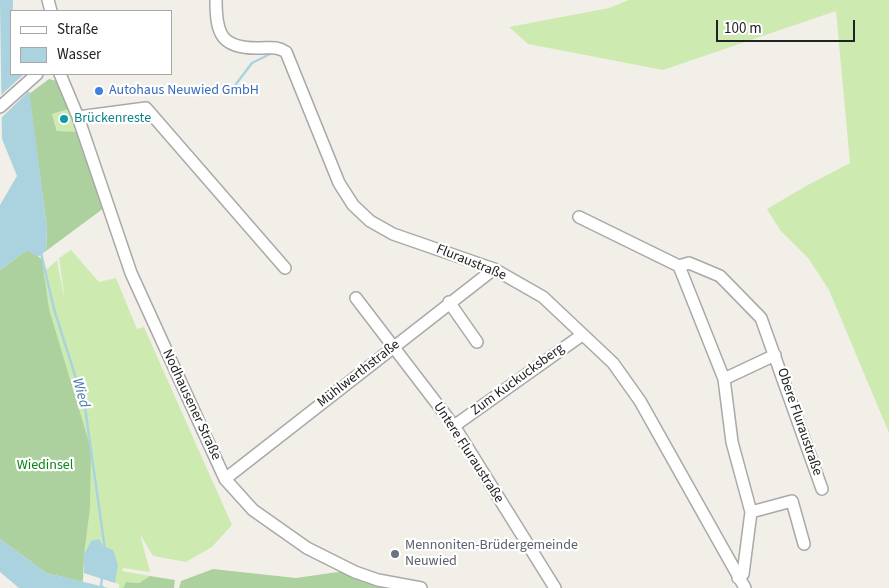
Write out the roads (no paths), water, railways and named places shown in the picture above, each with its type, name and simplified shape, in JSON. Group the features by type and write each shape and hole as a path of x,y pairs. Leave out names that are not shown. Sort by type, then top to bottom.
{"street":[{"name":"Fluraustraße","path":"216,0 217,27 224,39 237,45 253,48 280,48 286,52 339,183 353,205 370,221 392,234 494,269 543,297 613,363 640,401 745,588"},
{"name":"Nodhausener Straße","path":"60,75 78,117 130,273 225,479 253,510 307,548 355,572 378,580 421,588"},
{"path":"0,107 34,76"},
{"path":"78,117 146,108 285,268"},
{"name":"Obere Fluraustraße","path":"579,217 679,266 689,263 720,276 761,318 822,489"},
{"path":"679,266 724,379 732,442 751,512 742,574 738,578"},
{"name":"Mühlwerthstraße","path":"225,479 449,302 494,269"},
{"name":"Untere Fluraustraße","path":"356,298 392,348 454,426 555,588"},
{"path":"449,302 477,342"},
{"name":"Zum Kuckucksberg","path":"454,426 582,334"},
{"name":"Obere Fluraustraße","path":"724,379 775,356"},
{"path":"751,512 792,501 804,544"}],"water":[{"path":"0,0 13,0 13,10 10,10 10,75 27,75 47,228 46,251 38,257 27,250 0,270 0,205 17,176 2,139"},
{"path":"0,539 46,573 109,588 19,588 0,572"},
{"path":"99,539 103,546 113,550 118,565 115,583 84,573 84,554 91,541"}],"waterway":[{"path":"233,88 252,63 274,52"},
{"name":"Wied","path":"41,253 54,309 85,407 105,550"},
{"name":"Wied","path":"102,578 101,585 103,588"}],"place":[{"name":"Autohaus Neuwied GmbH","path":"99,91"},
{"name":"Brückenreste","path":"64,119"},
{"name":"Mennoniten-Brüdergemeinde Neuwied","path":"395,554"}],"park label":[{"name":"Wiedinsel","path":"45,466"}]}
